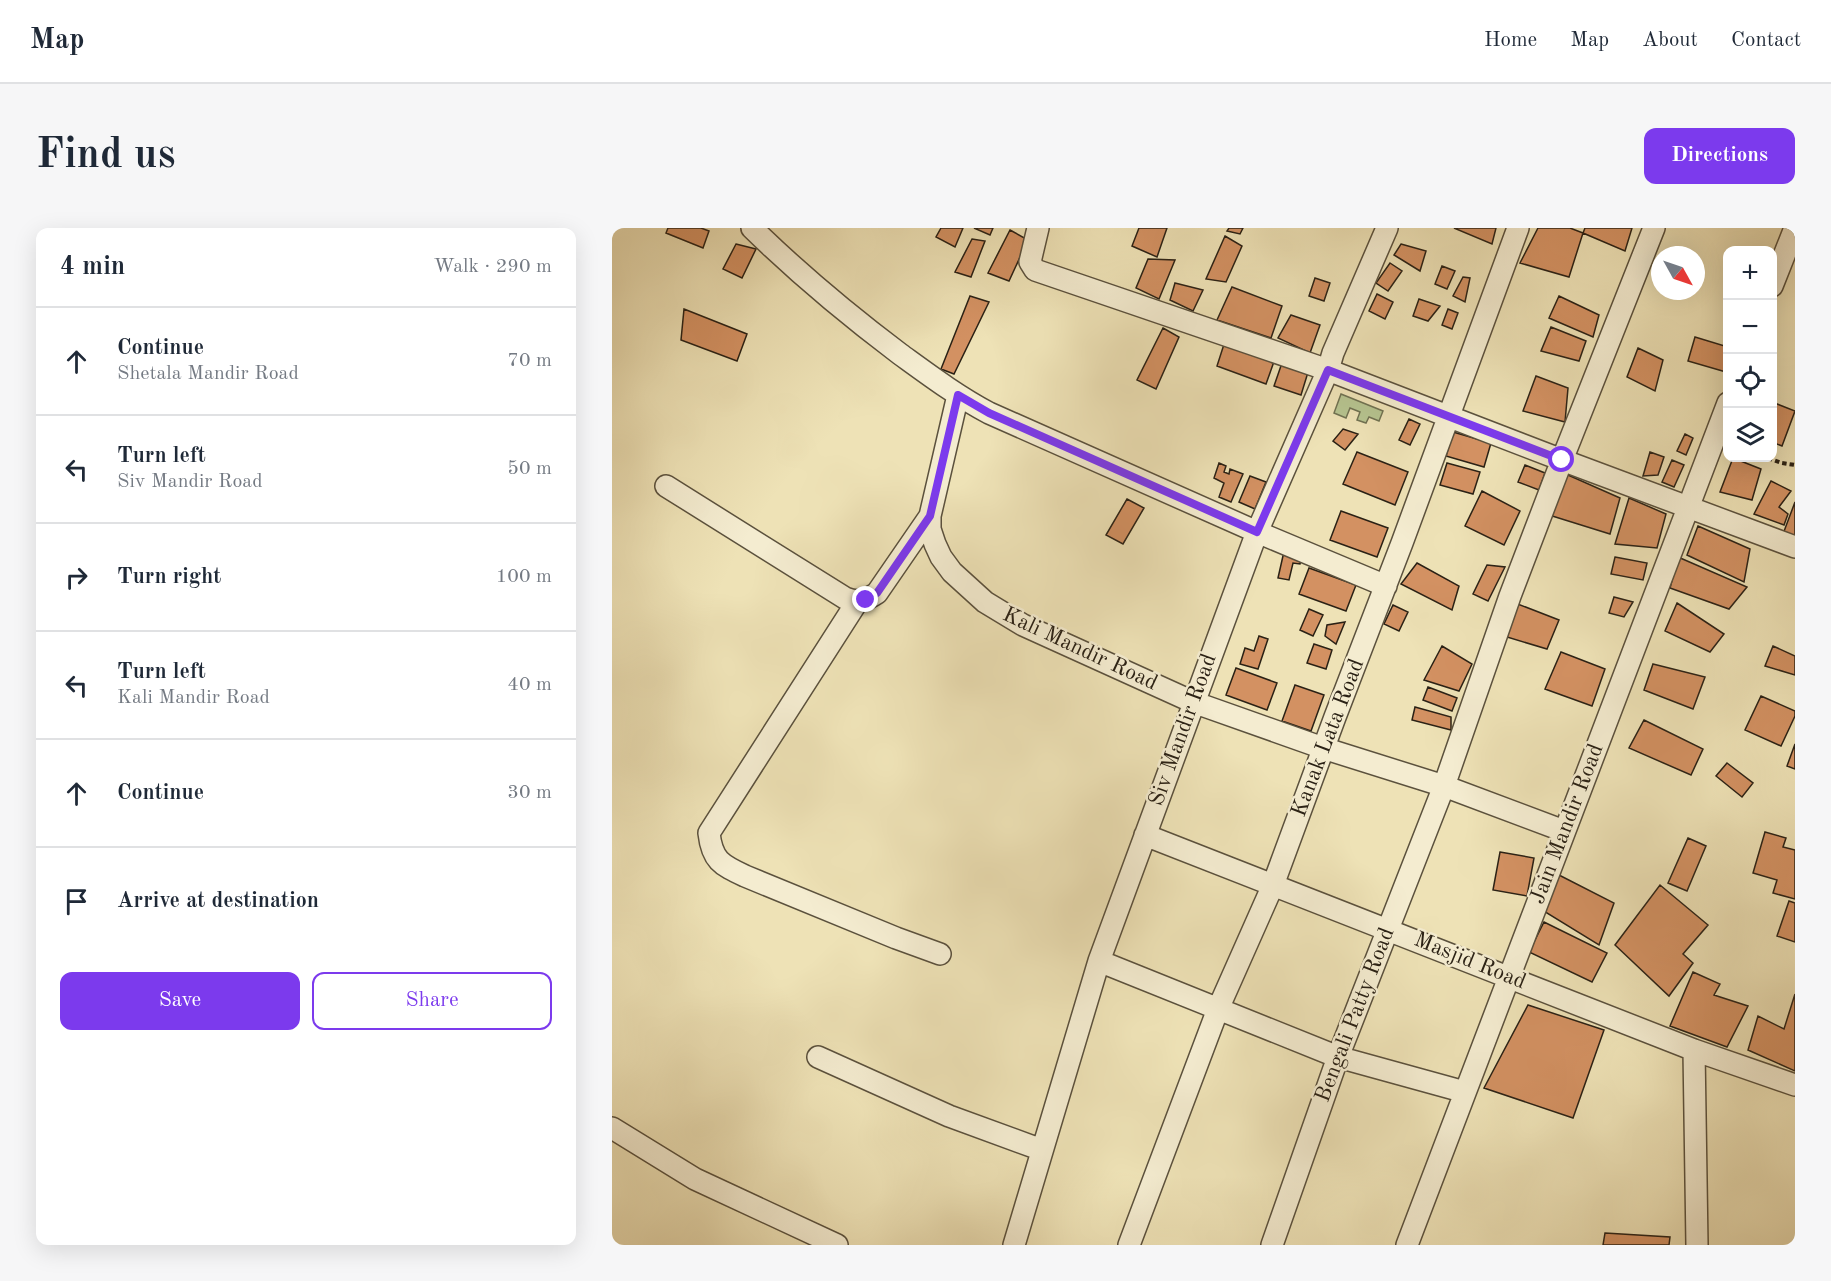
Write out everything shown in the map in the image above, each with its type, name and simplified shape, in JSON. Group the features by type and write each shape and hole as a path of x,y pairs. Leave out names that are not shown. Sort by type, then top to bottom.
{"street":[{"path":"752,228 849,316 958,395 989,413 1257,532 1386,586"},
{"path":"1038,228 1030,262 1035,270 1328,370 1795,547"},
{"name":"Siv Mandir Road","path":"1014,1245 1099,961 1193,702 1257,532 1387,228"},
{"name":"Kanak Lata Road","path":"1129,1245 1218,1009 1273,885 1518,228"},
{"name":"Bengali Patty Road","path":"1272,1245 1338,1057 1444,786 1510,596 1654,228"},
{"path":"1777,275 1795,228"},
{"name":"Kali Mandir Road","path":"958,395 930,516 930,530 941,557 952,572 985,602 1023,625 1193,702 1323,748 1444,786 1564,831"},
{"name":"Jain Mandir Road","path":"1407,1245 1726,408"},
{"path":"666,486 845,598 857,602 866,600 877,593 930,516"},
{"path":"857,602 709,833 711,850 718,860 731,870 940,954"},
{"name":"Masjid Road","path":"1145,835 1694,1050 1795,1085"},
{"path":"1099,961 1338,1057 1465,1092"},
{"path":"1694,1050 1697,1245"},
{"path":"818,1057 950,1116 1042,1149"},
{"path":"612,1128 695,1179 837,1245"}],"path":[{"path":"1777,461 1795,465"}],"green space":[{"path":"1341,394 1383,411 1379,421 1369,417 1366,423 1357,420 1360,412 1350,408 1346,418 1334,413"}],"building":[{"path":"668,228 701,228 709,231 703,248 666,233"},
{"path":"941,228 963,228 955,247 936,237"},
{"path":"974,228 993,228 990,235"},
{"path":"1139,228 1167,228 1157,257 1132,246"},
{"path":"1229,228 1243,228 1240,234 1227,231"},
{"path":"1454,228 1496,228 1492,244"},
{"path":"1538,228 1570,228 1583,233 1569,277 1520,263"},
{"path":"1585,228 1632,228 1625,251 1583,233"},
{"path":"1010,230 1028,240 1009,281 988,273"},
{"path":"1225,236 1242,246 1226,282 1206,279"},
{"path":"972,239 985,241 971,277 955,272"},
{"path":"736,244 756,249 742,278 723,269"},
{"path":"1401,244 1426,251 1420,271 1394,255"},
{"path":"1148,259 1175,260 1159,299 1136,288"},
{"path":"1390,263 1402,271 1388,291 1376,283"},
{"path":"1442,266 1455,271 1447,289 1435,284"},
{"path":"1463,277 1470,278 1465,302 1453,296"},
{"path":"1315,278 1330,283 1324,301 1309,296"},
{"path":"1175,283 1203,290 1193,311 1170,300"},
{"path":"1232,287 1282,306 1271,338 1217,320"},
{"path":"1377,294 1393,302 1385,319 1369,311"},
{"path":"970,296 989,302 954,374 941,369"},
{"path":"1559,296 1599,315 1593,337 1549,318"},
{"path":"1419,299 1440,306 1428,321 1413,316"},
{"path":"684,309 747,334 737,361 681,340"},
{"path":"1448,309 1458,313 1452,329 1442,325"},
{"path":"1291,315 1320,325 1310,353 1278,338"},
{"path":"1551,327 1586,341 1579,361 1541,351"},
{"path":"1163,328 1179,337 1156,389 1137,380"},
{"path":"1695,337 1723,345 1723,371 1688,361"},
{"path":"1226,338 1276,356 1266,384 1217,366"},
{"path":"1638,348 1663,360 1655,391 1627,377"},
{"path":"1283,360 1309,369 1301,395 1274,386"},
{"path":"1536,376 1568,388 1565,422 1523,411"},
{"path":"1777,404 1795,411 1782,446 1777,444"},
{"path":"1409,419 1420,424 1410,445 1399,440"},
{"path":"1343,429 1358,434 1345,450 1333,441"},
{"path":"1453,432 1491,443 1484,467 1446,456"},
{"path":"1685,434 1693,438 1686,455 1677,451"},
{"path":"1357,452 1408,472 1395,505 1343,484"},
{"path":"1650,452 1664,457 1658,475 1643,476"},
{"path":"1672,460 1684,465 1674,487 1662,482"},
{"path":"1731,462 1743,462 1761,469 1752,500 1720,492"},
{"path":"1219,463 1226,466 1224,472 1229,474 1230,469 1243,474 1231,502 1219,497 1224,483 1214,478"},
{"path":"1447,463 1480,472 1473,494 1440,485"},
{"path":"1525,465 1545,473 1539,490 1518,482"},
{"path":"1564,475 1620,498 1610,534 1549,515"},
{"path":"1250,476 1266,482 1255,509 1239,502"},
{"path":"1771,481 1791,491 1779,507 1788,514 1784,525 1754,514"},
{"path":"1482,491 1520,511 1504,545 1465,526"},
{"path":"1629,498 1666,514 1657,548 1615,544"},
{"path":"1127,499 1144,508 1123,544 1106,535"},
{"path":"1795,502 1795,539 1783,534"},
{"path":"1341,511 1388,528 1377,557 1330,540"},
{"path":"1698,526 1750,549 1744,582 1687,555"},
{"path":"1285,547 1303,552 1300,564 1293,563 1289,580 1278,578"},
{"path":"1615,557 1647,563 1643,580 1611,574"},
{"path":"1678,557 1747,587 1729,609 1670,588"},
{"path":"1417,563 1459,586 1452,610 1401,584"},
{"path":"1487,565 1505,567 1488,601 1473,594"},
{"path":"1309,568 1356,585 1346,611 1299,594"},
{"path":"1614,597 1633,602 1624,617 1609,613"},
{"path":"1510,601 1559,620 1547,649 1507,637"},
{"path":"1677,603 1724,634 1710,652 1665,631"},
{"path":"1393,605 1408,612 1399,631 1384,624"},
{"path":"1309,609 1323,615 1313,636 1300,630"},
{"path":"1345,622 1336,644 1325,636 1327,625"},
{"path":"1259,636 1268,639 1258,669 1240,664 1245,648 1254,651"},
{"path":"1314,644 1332,650 1326,669 1307,663"},
{"path":"1442,646 1472,664 1459,691 1424,680"},
{"path":"1773,646 1795,656 1795,675 1765,666"},
{"path":"1561,652 1605,669 1592,706 1545,689"},
{"path":"1653,664 1705,677 1693,709 1644,690"},
{"path":"1236,668 1277,683 1267,710 1226,695"},
{"path":"1295,685 1324,695 1311,731 1282,721"},
{"path":"1428,687 1457,698 1452,711 1423,700"},
{"path":"1761,696 1795,711 1795,716 1781,746 1745,730"},
{"path":"1415,707 1451,717 1451,730 1412,720"},
{"path":"1644,720 1703,749 1691,775 1629,748"},
{"path":"1795,744 1795,769 1787,766"},
{"path":"1727,763 1753,783 1742,797 1716,776"},
{"path":"1765,832 1786,838 1783,847 1795,850 1795,899 1773,893 1777,880 1753,873"},
{"path":"1688,838 1706,846 1687,891 1668,883"},
{"path":"1500,852 1534,858 1527,896 1493,890"},
{"path":"1557,874 1614,903 1599,945 1542,910"},
{"path":"1660,885 1708,925 1683,954 1693,963 1669,996 1615,945"},
{"path":"1789,901 1795,903 1795,942 1777,936"},
{"path":"1544,922 1607,953 1592,982 1529,952"},
{"path":"1693,972 1720,984 1714,995 1748,1006 1727,1047 1670,1026"},
{"path":"1795,994 1795,1071 1748,1050 1758,1016 1784,1029"},
{"path":"1528,1005 1604,1030 1573,1118 1484,1088"},
{"path":"1605,1233 1670,1237 1669,1245 1603,1245"}],"route":[{"path":"866,600 877,593 930,516 958,395 989,413 1257,532 1328,370 1562,460"}]}
